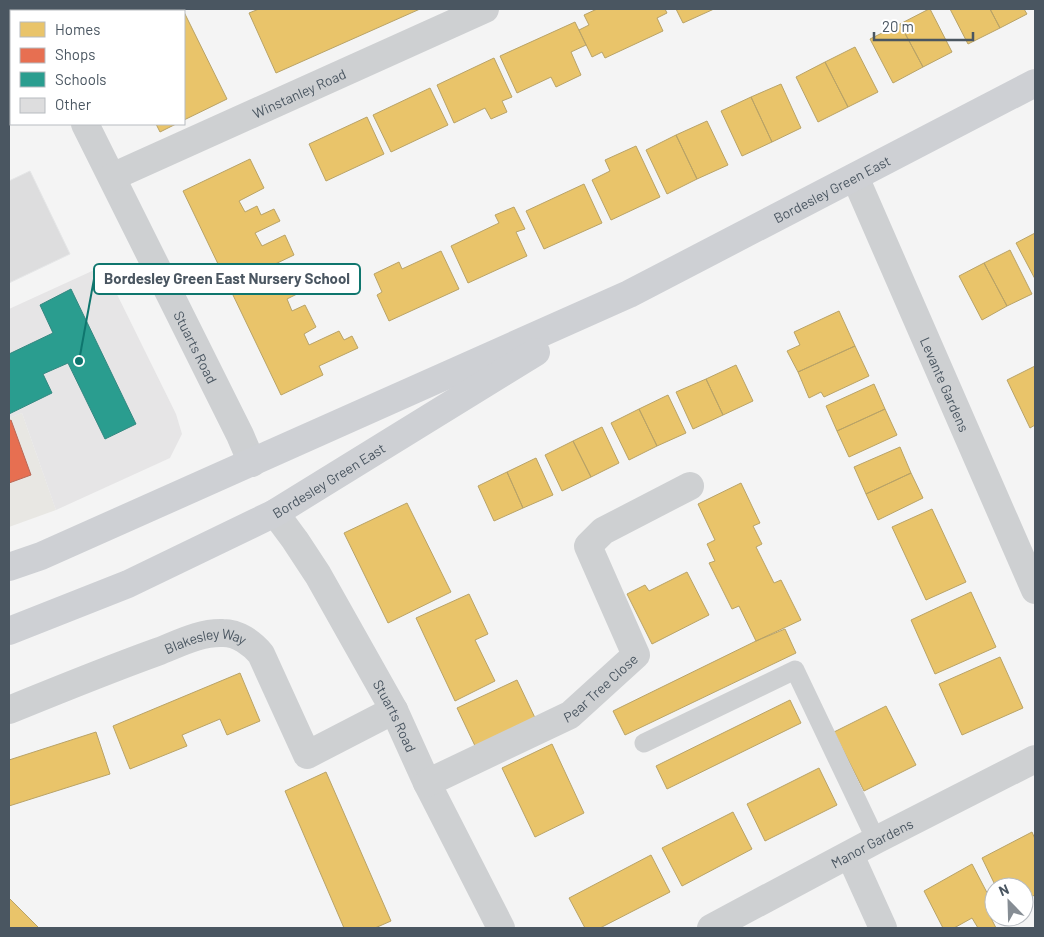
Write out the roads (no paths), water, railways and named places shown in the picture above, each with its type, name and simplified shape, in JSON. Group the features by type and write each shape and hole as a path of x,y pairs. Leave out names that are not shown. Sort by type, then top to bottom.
{"main road":[{"name":"Bordesley Green East","path":"9,567 41,556 630,294 1035,83"},
{"name":"Bordesley Green East","path":"9,631 128,584 275,513 630,294"}],"street":[{"name":"Winstanley Road","path":"112,177 486,9"},
{"name":"Stuarts Road","path":"86,125 240,435 252,463"},
{"name":"Levante Gardens","path":"856,177 1035,590"},
{"name":"Pear Tree Close","path":"428,783 570,715 636,655 588,546 603,531 690,486"},
{"name":"Stuarts Road","path":"275,513 318,575 394,710 428,783 501,928"},
{"name":"Blakesley Way","path":"9,710 200,636 224,632 239,636 253,644 261,654 307,754 394,710"},
{"name":"Manor Gardens","path":"711,928 876,840 1035,759"},
{"path":"850,855 883,928"}],"lane":[{"path":"644,744 796,670 876,840"}],"place":[{"name":"Bordesley Green East Nursery School","path":"79,361"}]}
